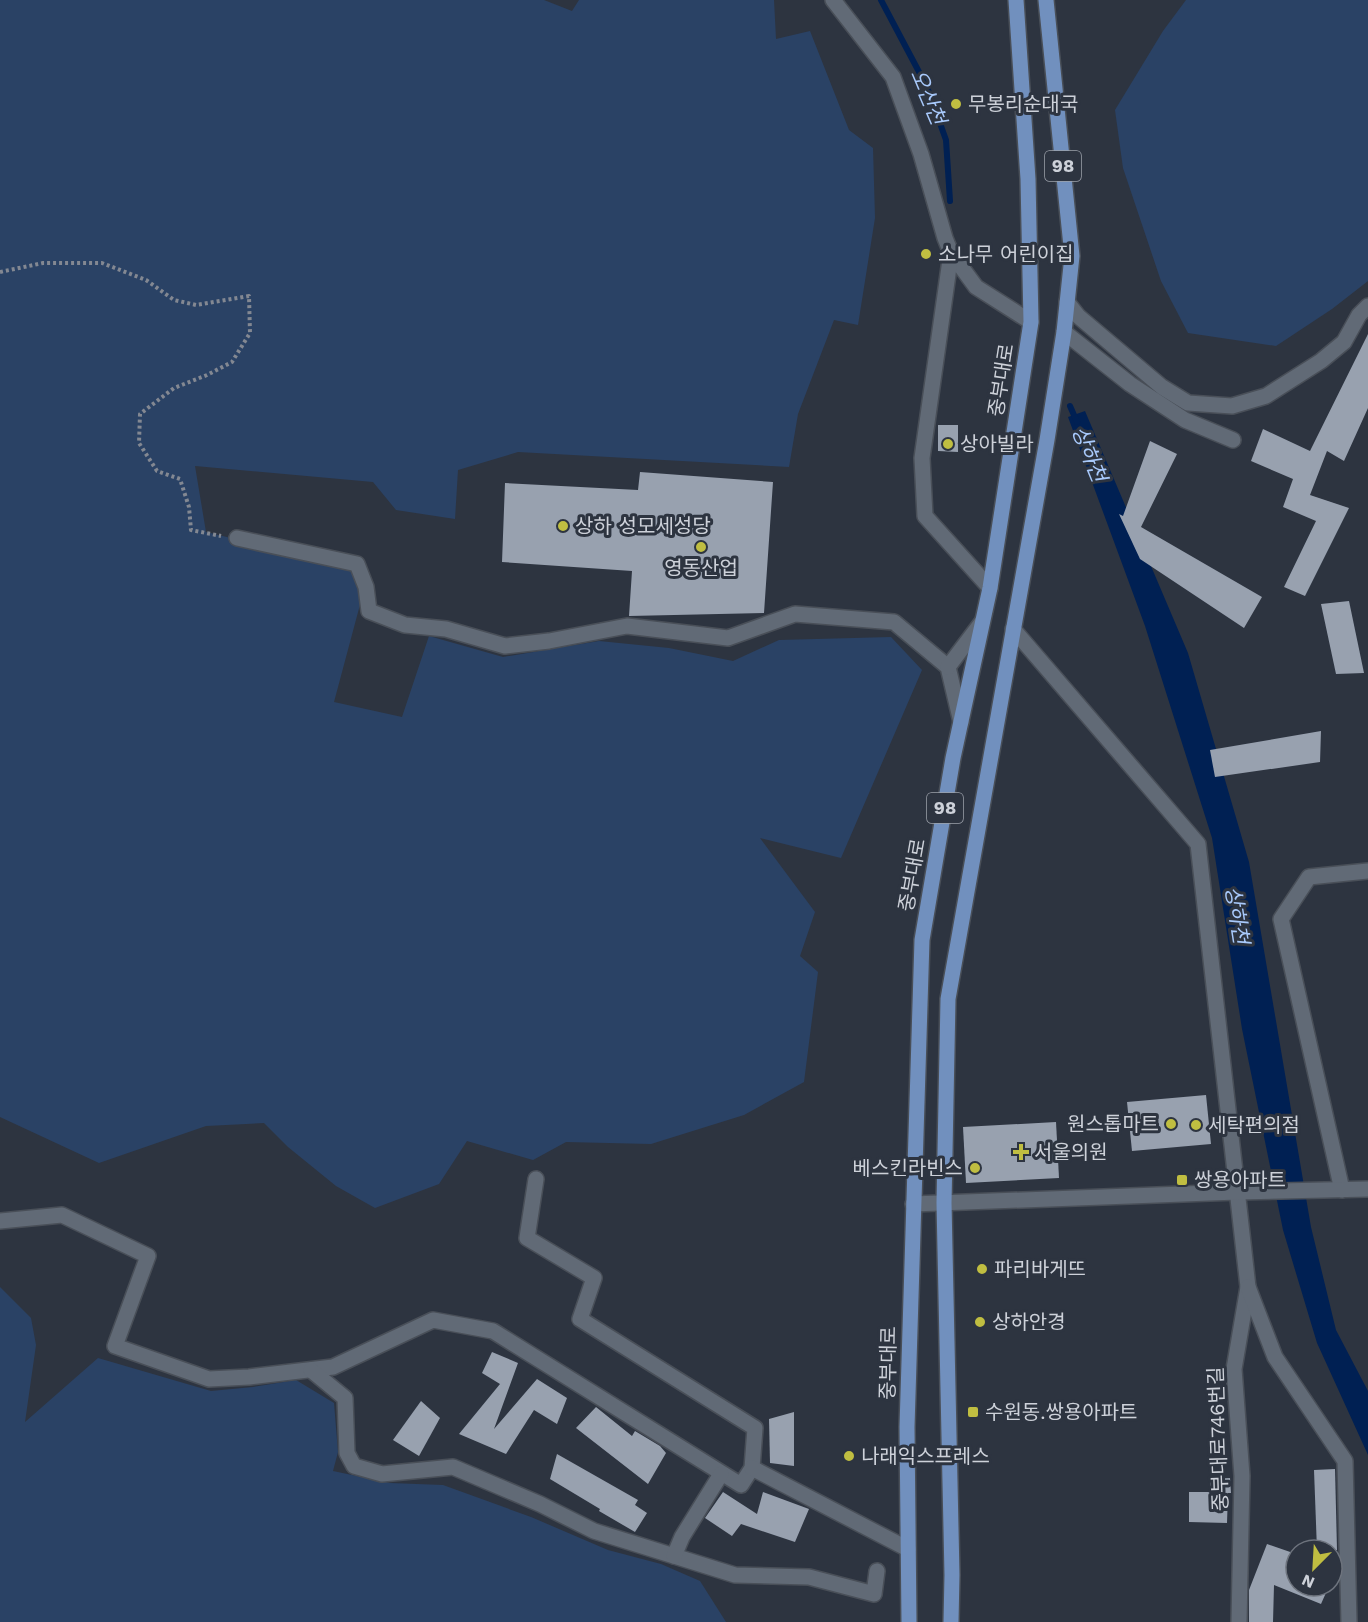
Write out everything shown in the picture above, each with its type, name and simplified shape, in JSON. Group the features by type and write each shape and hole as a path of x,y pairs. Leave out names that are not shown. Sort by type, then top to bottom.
{"main road":[{"name":"중부대로","path":"909,1622 907,1427 922,940 961,722 990,588 1031,322 1028,179 1016,0"},
{"name":"98","path":"951,1622 944,1203 948,999 1047,440 1064,332 1071,256 1046,0"}],"street":[{"path":"833,0 893,77 921,154 951,253 976,287 1031,322"},
{"path":"951,253 922,458 925,516 990,588"},
{"path":"1067,302 1086,323 1162,387 1188,403 1232,406 1266,396 1321,361 1344,342 1359,315 1368,306"},
{"path":"1064,332 1130,384 1185,420 1233,440"},
{"path":"237,538 357,564 366,586 369,611 405,625 446,629 506,646 627,627 728,638 795,614 894,622 948,667 961,722"},
{"path":"948,667 982,622"},
{"path":"1013,629 1198,844 1241,1192"},
{"path":"1342,1190 1281,919 1309,877 1368,871"},
{"path":"0,1221 62,1215 148,1256 115,1346 209,1379 249,1377 333,1367 433,1320 493,1331 741,1485 752,1468 755,1428 580,1319 594,1278 527,1238 536,1179"},
{"path":"913,1204 1368,1189"},
{"name":"중부대로746번길","path":"1239,1622 1242,1476 1234,1369 1248,1287 1241,1192"},
{"path":"1248,1287 1275,1358 1345,1461 1349,1622"},
{"path":"311,1370 345,1398 347,1453 354,1466 382,1474 453,1467 529,1499 594,1531 735,1575 808,1577 874,1594 877,1571"},
{"path":"752,1468 908,1549"},
{"path":"674,1556 682,1537 721,1474"}],"path":[{"path":"0,272 44,263 102,262 146,280 174,300 196,305 249,296 250,333 232,362 174,388 140,414 139,443 157,471 180,479 189,507 191,530 237,538"}],"shaded area":[{"path":"0,0 544,0 572,11 579,0 774,0 776,39 810,31 849,130 873,148 875,218 858,325 834,320 798,414 789,467 518,452 458,470 455,519 396,510 373,482 195,466 206,532 360,569 361,601 334,702 402,717 429,636 503,657 599,641 669,648 733,661 779,640 891,637 922,670 841,858 760,838 815,912 800,956 818,972 804,1082 744,1115 651,1144 566,1142 533,1160 467,1141 439,1184 375,1208 336,1186 288,1147 264,1123 206,1126 99,1163 0,1117"},
{"path":"1186,0 1368,0 1368,281 1332,309 1276,346 1188,333 1161,281 1123,168 1115,110 1163,31"},
{"path":"0,1287 31,1318 36,1345 25,1422 98,1358 211,1391 296,1380 334,1403 338,1452 333,1471 390,1483 443,1485 531,1517 608,1550 661,1564 700,1581 726,1622 0,1622"}],"water":[{"path":"1085,411 1188,653 1249,862 1311,1227 1336,1330 1368,1391 1368,1455 1317,1343 1283,1230 1242,1029 1212,838 1145,626 1068,417"}],"building":[{"path":"1368,334 1368,408 1344,461 1327,451 1310,495 1349,508 1305,596 1284,587 1316,521 1283,507 1293,479 1251,461 1263,429 1310,451"},
{"name":"상아빌라","path":"938,425 958,425 958,452 938,451"},
{"path":"1150,441 1177,454 1141,527 1262,597 1244,628 1140,559 1119,514 1123,516"},
{"name":"영동산업","path":"640,472 773,482 764,613 629,616 632,571 502,562 505,483 638,490"},
{"path":"1349,601 1364,673 1336,674 1321,604"},
{"path":"1321,731 1320,762 1215,777 1210,750"},
{"path":"1206,1095 1211,1144 1132,1151 1127,1102"},
{"path":"1056,1122 1059,1178 966,1183 963,1127"},
{"path":"492,1352 518,1363 494,1429 537,1379 567,1398 557,1424 534,1410 506,1454 459,1434 500,1384 482,1373"},
{"path":"421,1401 440,1418 419,1456 393,1440"},
{"path":"596,1407 632,1436 635,1431 660,1446 666,1453 648,1484 576,1428"},
{"path":"794,1412 794,1466 770,1463 769,1419"},
{"path":"557,1454 638,1500 635,1505 647,1513 635,1532 550,1479"},
{"path":"1335,1469 1337,1538 1317,1538 1314,1470"},
{"path":"1230,1478 1231,1493 1228,1493 1227,1523 1189,1522 1189,1492 1211,1492 1210,1479"},
{"path":"723,1492 757,1514 763,1492 809,1509 795,1542 741,1524 732,1536 705,1518"},
{"path":"1267,1544 1284,1550 1284,1589 1274,1585 1273,1622 1249,1622 1249,1590"},
{"path":"1306,1598 1324,1598 1321,1604"}],"waterway":[{"name":"오산천","path":"881,0 927,87 946,140 950,201"},
{"name":"상하천","path":"1070,406 1077,422"}],"place":[{"name":"무봉리순대국","path":"956,104"},
{"name":"소나무 어린이집","path":"926,254"},
{"name":"상아빌라","path":"948,444"},
{"name":"상하 성모세성당","path":"563,526"},
{"name":"영동산업","path":"701,547"},
{"name":"원스톱마트","path":"1171,1124"},
{"name":"세탁편의점","path":"1196,1125"},
{"name":"서울의원","path":"1021,1152"},
{"name":"베스킨라빈스","path":"975,1168"},
{"name":"쌍용아파트","path":"1182,1180"},
{"name":"파리바게뜨","path":"982,1269"},
{"name":"상하안경","path":"980,1322"},
{"name":"수원동.쌍용아파트","path":"973,1412"},
{"name":"나래익스프레스","path":"849,1456"}]}
